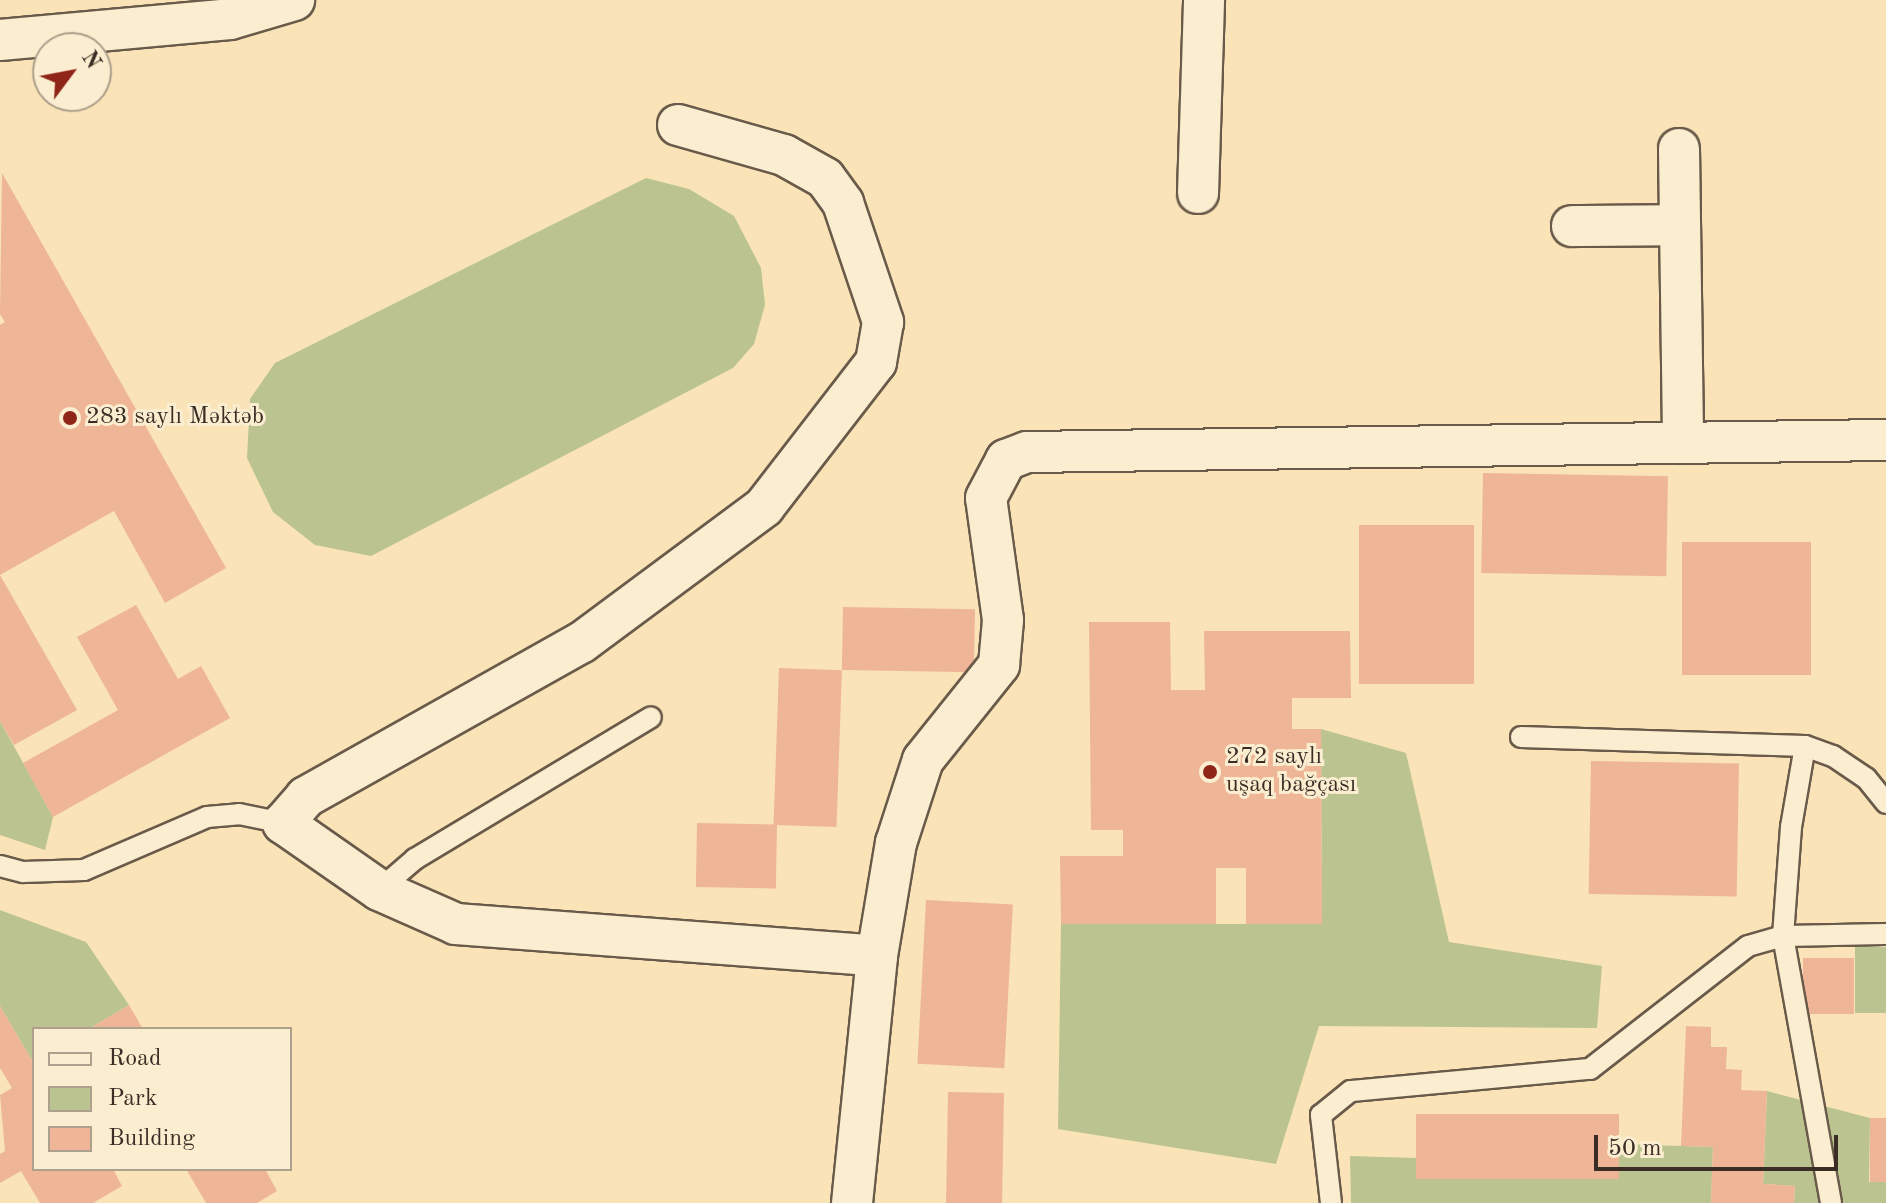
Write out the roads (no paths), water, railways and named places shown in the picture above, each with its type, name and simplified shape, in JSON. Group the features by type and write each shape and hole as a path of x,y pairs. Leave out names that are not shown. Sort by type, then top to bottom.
{"street":[{"path":"0,40 230,19 294,0"},
{"path":"1198,193 1204,0"},
{"path":"678,125 784,155 825,178 843,203 883,322 876,362 764,507 582,642 306,797 283,823 379,890 456,924 877,956"},
{"path":"1679,149 1683,443"},
{"path":"1572,226 1680,225"},
{"path":"852,1203 877,956 896,843 923,760 999,665 1003,620 986,498 1006,460 1027,452 1886,440"}],"lane":[{"path":"379,890 415,859 651,717"},
{"path":"1521,737 1805,746 1833,756 1866,778 1886,803"},
{"path":"1805,746 1791,827 1783,936 1831,1203"},
{"path":"0,866 23,872 84,870 207,817 239,814 283,823"},
{"path":"1331,1203 1321,1115 1351,1091 1590,1069 1748,946 1783,936 1886,934"}],"place":[{"name":"283 saylı Məktəb","path":"70,418"},
{"name":"272 saylı uşaq bağçası","path":"1210,772"}]}
